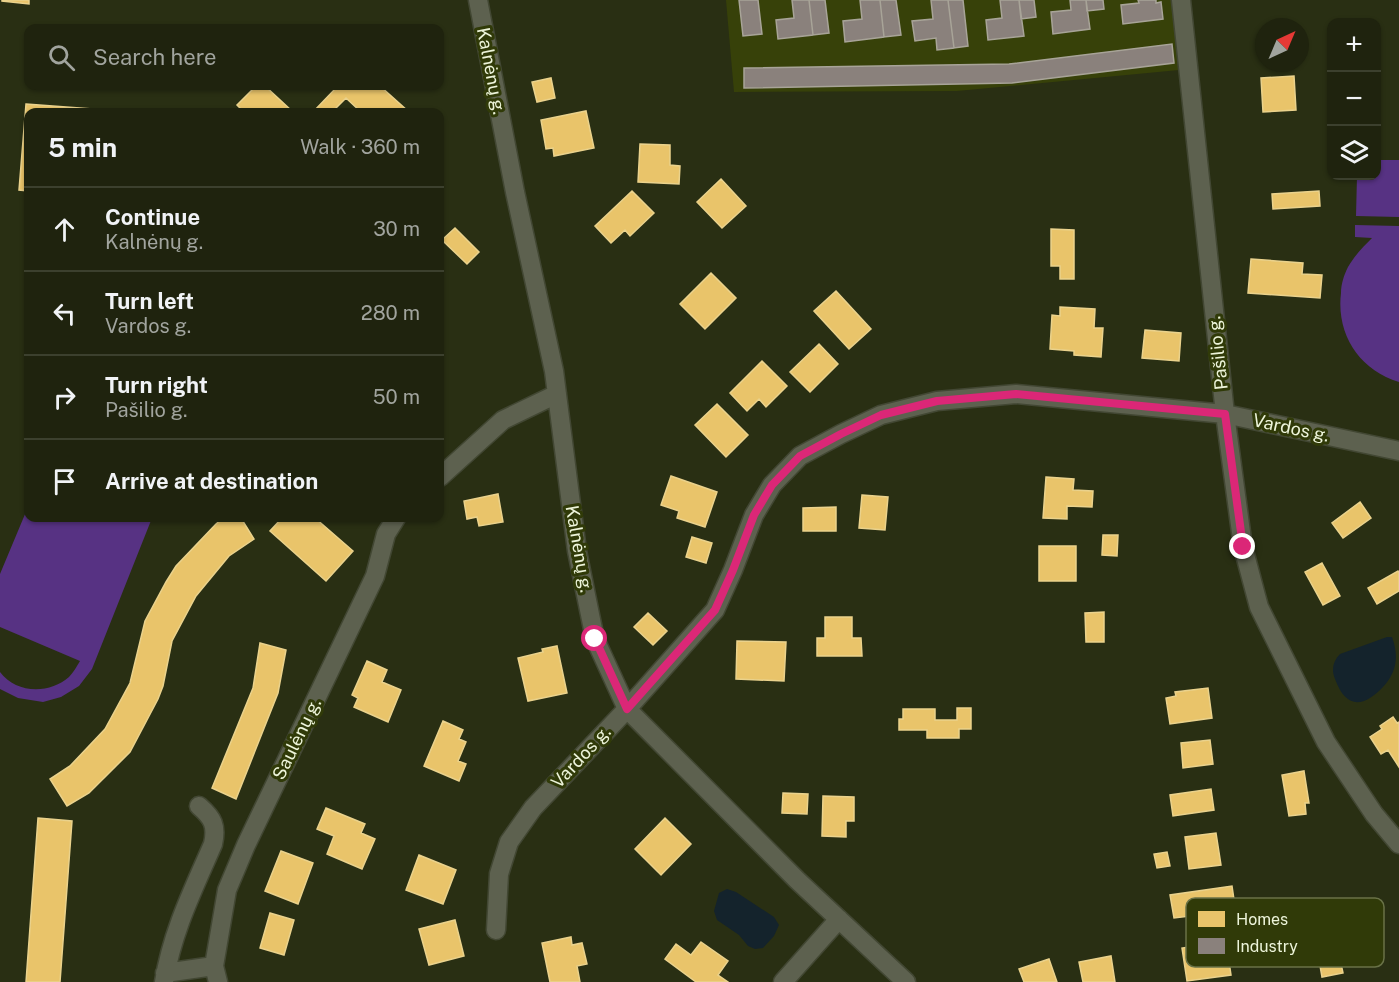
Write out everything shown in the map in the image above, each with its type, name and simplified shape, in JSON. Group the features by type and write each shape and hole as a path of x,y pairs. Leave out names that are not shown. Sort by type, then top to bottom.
{"street":[{"name":"Kalnėnų g.","path":"477,0 515,192 554,371 577,551 595,639 627,709 797,880 906,982"},
{"name":"Pašilio g.","path":"1181,0 1225,414 1243,547 1259,607 1326,742 1374,814 1399,844"},
{"path":"444,473 503,420 557,394"},
{"name":"Vardos g.","path":"496,930 499,874 509,842 533,808 627,709 715,610 754,515 772,485 800,456 841,434 881,415 937,401 1016,394 1225,414 1399,451"},
{"name":"Saulėnų g.","path":"199,806 209,815 214,824 215,834 213,844 172,942 165,977 216,974 227,890 246,845 375,576 386,534 394,522"},
{"path":"783,982 839,919"}],"shaded area":[{"path":"726,0 1172,0 1179,70 957,91 734,92"},
{"path":"1381,160 1399,160 1399,217 1356,216 1357,180 1381,180"},
{"path":"1355,225 1399,226 1399,382 1372,369 1362,359 1353,348 1342,323 1340,308 1344,276 1353,259 1372,238 1355,237"},
{"path":"24,517 24,522 150,522 92,669 79,686 61,697 43,702 18,698 0,689 0,672 7,679 24,688 43,689 61,683 69,677 80,661 0,627 0,574"}],"water":[{"path":"1392,637 1396,651 1391,676 1383,687 1369,699 1362,702 1350,700 1339,689 1334,676 1333,666 1336,660 1340,654"},
{"path":"727,889 736,892 774,917 779,925 774,936 763,948 755,949 748,946 739,935 717,920 714,911 719,893"}],"building: Homes":[{"path":"29,0 29,4 2,1"},
{"path":"1294,76 1296,110 1263,112 1261,78"},
{"path":"551,78 555,98 537,102 532,82"},
{"path":"252,90 269,90 289,108 240,108 237,105"},
{"path":"334,90 384,90 405,108 357,108 346,98 336,108 317,108"},
{"path":"26,104 79,108 26,108"},
{"path":"586,111 594,148 554,156 553,148 546,149 541,120"},
{"path":"24,129 24,191 19,190"},
{"path":"640,144 670,145 670,165 680,166 679,184 638,182"},
{"path":"721,179 746,206 722,228 697,202"},
{"path":"632,191 654,213 630,236 625,230 611,243 595,226"},
{"path":"1319,191 1320,206 1273,209 1272,194"},
{"path":"455,228 479,252 467,264 444,242 444,238"},
{"path":"1051,229 1074,230 1074,279 1060,279 1060,266 1051,266"},
{"path":"1251,259 1303,263 1302,274 1322,275 1320,298 1248,293"},
{"path":"711,273 736,298 705,329 680,304"},
{"path":"836,291 871,329 849,349 814,311"},
{"path":"1060,307 1095,309 1094,328 1103,328 1101,357 1074,355 1074,351 1050,349 1052,315 1060,316"},
{"path":"1145,330 1181,333 1179,361 1142,358"},
{"path":"819,344 838,364 810,392 790,372"},
{"path":"762,361 787,386 766,407 759,399 747,411 730,393"},
{"path":"717,404 748,435 726,457 695,425"},
{"path":"671,476 717,492 705,527 677,518 679,511 661,505"},
{"path":"1046,477 1074,479 1073,490 1093,491 1092,507 1067,506 1067,519 1043,518"},
{"path":"498,494 503,522 479,526 477,517 467,519 464,501"},
{"path":"862,495 888,497 885,530 859,528"},
{"path":"1360,502 1371,518 1343,538 1332,523"},
{"path":"836,507 836,531 803,531 803,508"},
{"path":"218,522 243,522 254,539 229,556 196,596 172,641 163,686 158,699 130,752 89,793 67,806 50,779 70,766 105,729 130,683 145,621 166,582 176,566"},
{"path":"278,522 320,522 353,551 326,581 270,531"},
{"path":"1103,535 1118,535 1117,556 1102,555"},
{"path":"692,537 712,543 706,563 686,557"},
{"path":"1039,546 1076,546 1076,581 1039,581"},
{"path":"1322,563 1340,596 1323,605 1305,572"},
{"path":"1398,571 1399,591 1377,604 1368,588"},
{"path":"1104,612 1104,642 1086,642 1085,613"},
{"path":"648,613 667,631 653,645 634,627"},
{"path":"825,617 852,617 852,638 861,638 862,656 817,656 817,638 825,638"},
{"path":"737,641 786,642 784,681 736,679"},
{"path":"260,643 286,650 278,693 236,799 212,788 253,688"},
{"path":"557,646 567,693 528,701 518,658"},
{"path":"367,661 387,670 382,682 401,690 388,722 354,707 358,698 352,695"},
{"path":"1208,688 1212,718 1170,724 1166,698 1176,696 1175,692"},
{"path":"957,708 971,708 971,729 959,729 959,738 927,738 927,730 899,730 899,719 903,719 903,709 935,709 935,720 957,720"},
{"path":"1393,717 1397,723 1399,722 1399,767 1388,750 1381,754 1370,737 1382,729 1380,726"},
{"path":"443,721 463,730 459,739 466,742 458,761 466,764 459,781 424,766"},
{"path":"1210,740 1213,764 1183,768 1181,743"},
{"path":"1304,771 1309,803 1305,803 1306,814 1289,816 1282,775"},
{"path":"1211,789 1214,810 1173,816 1170,795"},
{"path":"783,793 808,794 807,814 782,813"},
{"path":"823,796 854,797 854,821 846,821 846,837 822,836"},
{"path":"326,808 365,824 361,833 375,839 362,869 327,854 334,836 317,829"},
{"path":"38,818 72,821 60,982 26,982"},
{"path":"665,818 691,844 661,875 635,849"},
{"path":"1216,833 1221,865 1189,869 1185,837"},
{"path":"281,851 313,863 298,904 265,891"},
{"path":"1167,852 1170,866 1157,868 1154,854"},
{"path":"419,855 456,870 443,904 406,890"},
{"path":"1232,886 1234,898 1186,898 1186,916 1174,918 1170,895"},
{"path":"270,913 294,920 284,955 260,948"},
{"path":"455,920 464,956 429,965 419,929"},
{"path":"571,937 572,945 582,943 587,964 577,966 580,982 550,982 542,943"},
{"path":"701,942 728,961 718,975 728,982 696,982 665,959 676,944 691,955"},
{"path":"1186,947 1186,967 1230,967 1231,975 1187,981 1182,948"},
{"path":"1111,956 1115,982 1083,982 1079,962"},
{"path":"1049,959 1057,982 1024,982 1019,969"},
{"path":"1320,967 1342,967 1343,973 1322,977"}],"building: Industry":[{"path":"739,0 758,0 762,34 743,36"},
{"path":"792,0 809,0 813,35 778,39 776,20 794,18"},
{"path":"809,0 825,0 829,33 813,35"},
{"path":"860,0 880,0 884,37 845,42 843,21 862,19"},
{"path":"880,0 896,0 901,35 884,37"},
{"path":"931,0 948,0 954,48 937,50 936,38 915,41 912,21 933,19"},
{"path":"948,0 963,0 968,46 954,48"},
{"path":"1000,0 1019,0 1024,36 988,40 986,20 1002,18"},
{"path":"1019,0 1034,0 1036,17 1021,19"},
{"path":"1070,0 1086,0 1090,29 1053,34 1051,12 1071,10"},
{"path":"1086,0 1103,0 1104,9 1087,11"},
{"path":"1138,0 1161,2 1163,19 1123,24 1121,5 1139,3"},
{"path":"1172,44 1174,63 1012,83 744,88 744,68 1009,64"}],"route":[{"path":"595,639 627,709 715,610 754,515 772,485 800,456 881,415 937,401 1016,394 1225,414 1243,547"}]}
